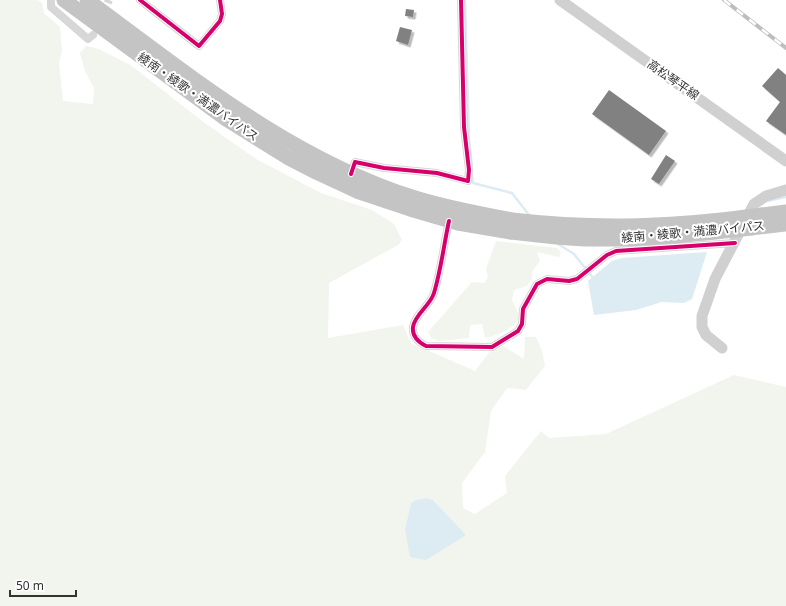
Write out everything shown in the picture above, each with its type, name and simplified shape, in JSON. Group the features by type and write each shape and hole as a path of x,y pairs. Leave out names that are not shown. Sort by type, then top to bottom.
{"highway":[{"name":"綾南・綾歌・満濃バイパス","path":"64,0 226,119 287,157 359,192 449,221 512,226 633,227 687,223 786,212"},
{"name":"綾南・綾歌・満濃バイパス","path":"87,0 248,118 280,138 351,174 415,198 462,210 512,226 561,238 632,239 786,224"}],"main road":[{"name":"高松琴平線","path":"560,0 786,161"},
{"path":"722,348 706,335 702,326 702,316 715,279 754,204 766,196 786,190"}],"street":[{"path":"51,0 51,7 88,39 93,34"},
{"path":"140,0 199,46 220,20 222,14 220,0"},
{"path":"351,174 355,162 384,168 437,173 468,181 469,170 464,127 460,0"},
{"path":"449,221 434,294 416,320 413,328 418,342 426,346 492,346 518,331 522,324 523,309 537,284 547,279 569,281 577,279 607,255 616,252 735,242"}],"shaded area":[{"path":"0,0 38,0 42,3 44,13 60,27 62,51 59,63 63,101 93,104 94,88 85,71 80,53 86,46 99,49 132,66 202,121 256,159 321,193 372,210 394,224 402,240 398,245 329,283 328,338 403,325 411,343 475,371 491,350 503,346 524,359 525,337 536,337 542,351 545,366 526,390 507,388 491,411 485,452 462,483 463,508 475,514 507,493 505,476 541,431 549,438 606,434 734,375 786,387 786,606 0,606","holes":["427,498 433,500 466,535 405,529 411,503 416,500"]},
{"path":"496,241 557,248 561,252 559,257 537,252 540,261 532,272 532,278 527,286 514,290 512,300 520,317 509,329 485,338 482,324 470,325 469,338 439,341 431,338 428,332 472,282 484,283 488,277 486,269"},
{"path":"707,252 692,299 684,303 662,302 636,310 594,315 588,281 612,261 622,258"},
{"path":"427,498 433,500 466,535 426,560 410,557 405,529 411,503 416,500"}],"building":[{"path":"406,9 414,10 413,17 405,16"},
{"path":"400,27 412,30 408,45 396,41"},
{"path":"778,68 786,75 786,135 766,121 780,102 762,86"},
{"path":"609,90 666,131 649,155 592,114"},
{"path":"666,155 675,161 659,184 651,179"}],"waterway":[{"path":"465,0 469,141 472,166"},
{"path":"472,175 473,183 512,193 529,215"},
{"path":"767,201 786,197"},
{"path":"558,244 574,254 594,279"}],"tunnel":[{"path":"103,14 109,0"}],"railway":[{"path":"724,0 786,48"}],"cycle path":[{"path":"140,0 199,46 220,21 222,14 220,0"},
{"path":"351,174 355,162 384,168 437,173 468,181 469,170 464,127 461,0"},
{"path":"449,221 441,266 434,293 414,322 413,327 413,333 416,338 420,343 426,346 492,347 518,331 522,324 523,309 537,284 547,279 569,281 577,279 607,255 616,251 735,243"}]}
